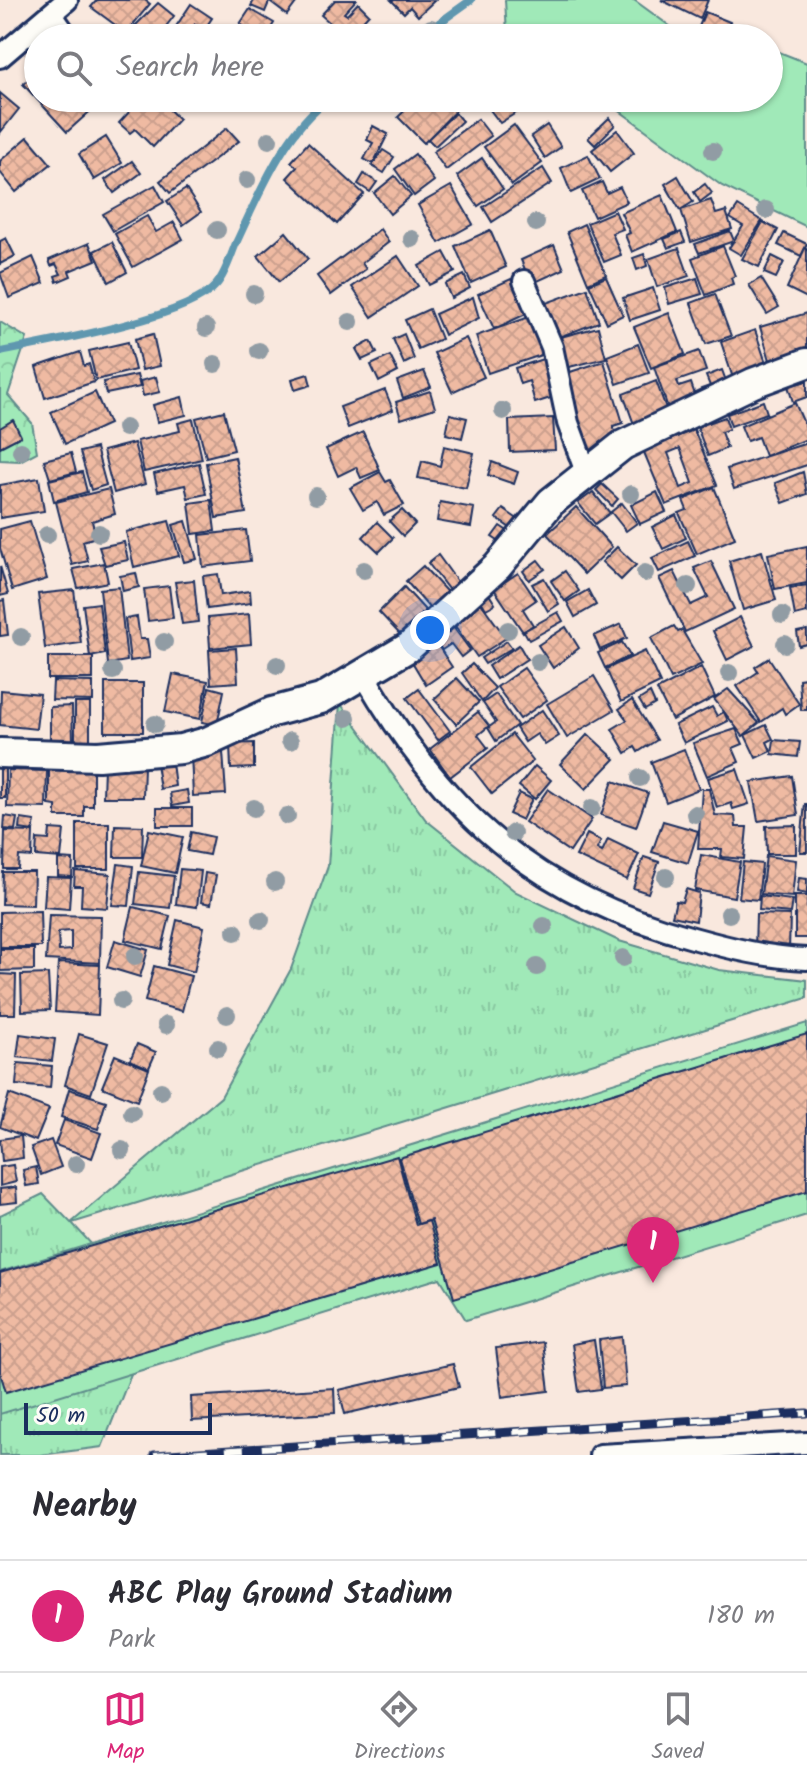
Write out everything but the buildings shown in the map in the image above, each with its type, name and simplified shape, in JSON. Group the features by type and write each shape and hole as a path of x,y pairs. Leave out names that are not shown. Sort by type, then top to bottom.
{"street":[{"path":"41,24 67,0"},
{"path":"52,15 58,24"},
{"path":"0,57 24,38"},
{"path":"524,281 552,347 568,423 586,472"},
{"path":"0,753 98,756 181,749 207,742 272,712 321,699 409,647 497,567 551,502 623,445 807,363"},
{"path":"364,675 390,720 446,794 500,844 540,873 652,927 739,950 807,959"},
{"path":"600,1455 807,1443"}],"green space":[{"path":"505,0 634,0 667,24 506,24"},
{"path":"783,54 807,63 807,227 722,186 621,112 783,112"},
{"path":"0,322 27,338 8,395 32,423 37,452 20,461 0,460"},
{"path":"340,703 426,820 516,892 619,941 719,970 807,980 807,998 72,1223 93,1246 188,1230 102,1447 40,1455 0,1455 0,1215 43,1194 71,1223 221,1097 291,969 328,866"},
{"path":"807,1023 807,1215 466,1320 440,1278 0,1414 0,1272"}],"waterway":[{"path":"438,24 471,0"},
{"path":"0,352 115,328 201,297 223,275 275,163 313,112"}],"railway":[{"path":"154,1455 807,1413"}],"place":[{"name":"ABC Play Ground Stadium","path":"653,1283"}]}
